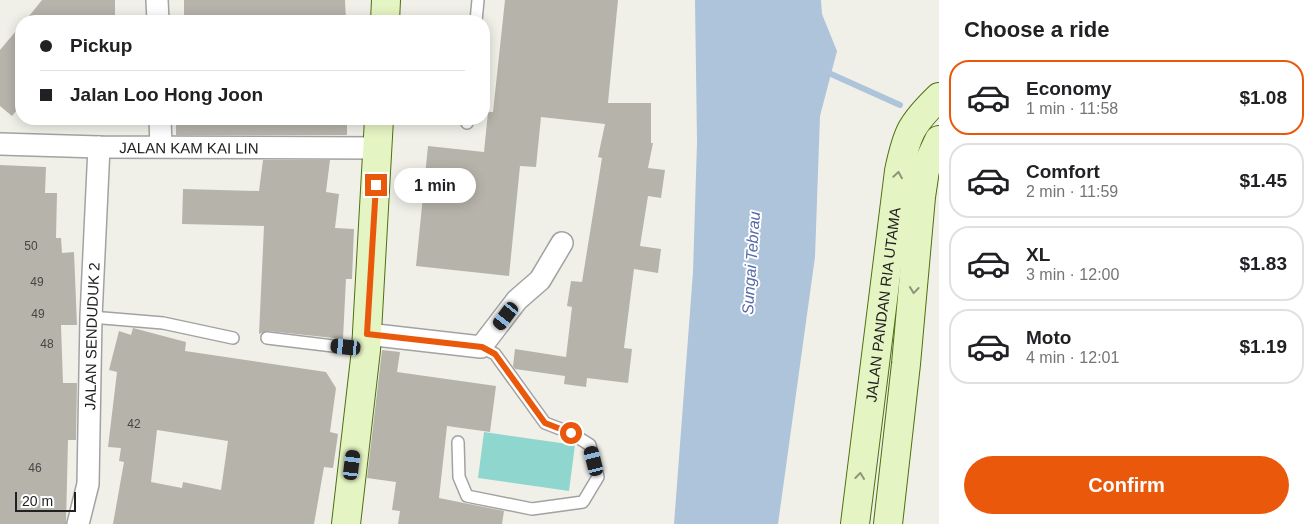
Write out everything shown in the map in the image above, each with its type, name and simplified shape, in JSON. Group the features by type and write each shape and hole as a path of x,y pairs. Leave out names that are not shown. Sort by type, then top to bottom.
{"street":[{"path":"157,0 158,15"},
{"path":"385,15 386,0"},
{"name":"JALAN PANDAN RIA UTAMA","path":"854,524 899,171 906,138 930,105"},
{"path":"160,125 161,146"},
{"path":"349,524 366,342 379,125"},
{"name":"JALAN PANDAN RIA UTAMA","path":"888,524 925,170 932,150 939,140"},
{"name":"JALAN KAM KAI LIN","path":"0,144 99,147 378,148"},
{"name":"JALAN SENDUDUK 2","path":"78,524 88,484 91,317 99,147"},
{"path":"366,342 482,347 518,300 540,280 562,243"},
{"path":"887,257 916,261"}],"lane":[{"path":"477,15 478,0"},
{"path":"91,317 163,323 233,338"},
{"path":"267,338 366,342"},
{"path":"458,442 459,477 467,496 532,509 583,502 598,477 590,445 571,433 545,423 495,354 482,347"}],"shaded area":[{"path":"484,432 575,445 569,491 478,478"}],"water":[{"name":"Sungai Tebrau","path":"695,0 821,0 822,14 837,51 820,116 815,257 778,524 674,524 693,272 697,142"}],"building":[{"path":"42,0 115,0 115,15 30,15"},
{"path":"184,0 345,0 346,15 184,15"},
{"path":"505,0 618,0 608,103 651,103 651,143 653,143 648,168 665,170 661,198 648,196 640,246 661,249 658,273 634,269 624,348 632,349 628,383 587,378 586,387 564,384 565,376 515,369 513,366 515,349 566,357 572,307 567,306 571,281 582,282 602,158 598,157 605,124 541,117 536,167 520,166 509,276 416,266 428,146 484,152 487,125 490,125 490,112 493,112"},
{"path":"15,32 15,112 12,116 0,106 0,50"},
{"path":"176,125 347,125 347,135 176,135"},
{"path":"263,160 330,160 326,192 339,194 335,228 354,229 352,279 346,279 343,339 268,331 259,334 264,226 182,224 183,189 259,191"},
{"path":"0,165 46,167 45,193 57,193 56,238 61,238 62,253 74,252 77,325 61,325 63,383 77,383 76,440 68,440 66,524 0,524"},
{"path":"133,328 186,342 185,351 326,372 336,388 330,432 338,434 333,468 324,467 314,524 113,524 124,462 119,461 121,448 108,447 117,372 109,370 119,331 131,335","holes":["157,430 228,441 221,490 183,482 182,488 151,482"]},
{"path":"382,350 400,352 397,372 496,386 490,432 447,426 439,498 504,511 502,524 398,524 400,511 392,510 396,482 367,478"}],"waterway":[{"path":"831,74 900,105"}],"route":[{"path":"376,185 367,334 482,347 495,354 545,423 571,433"}]}
